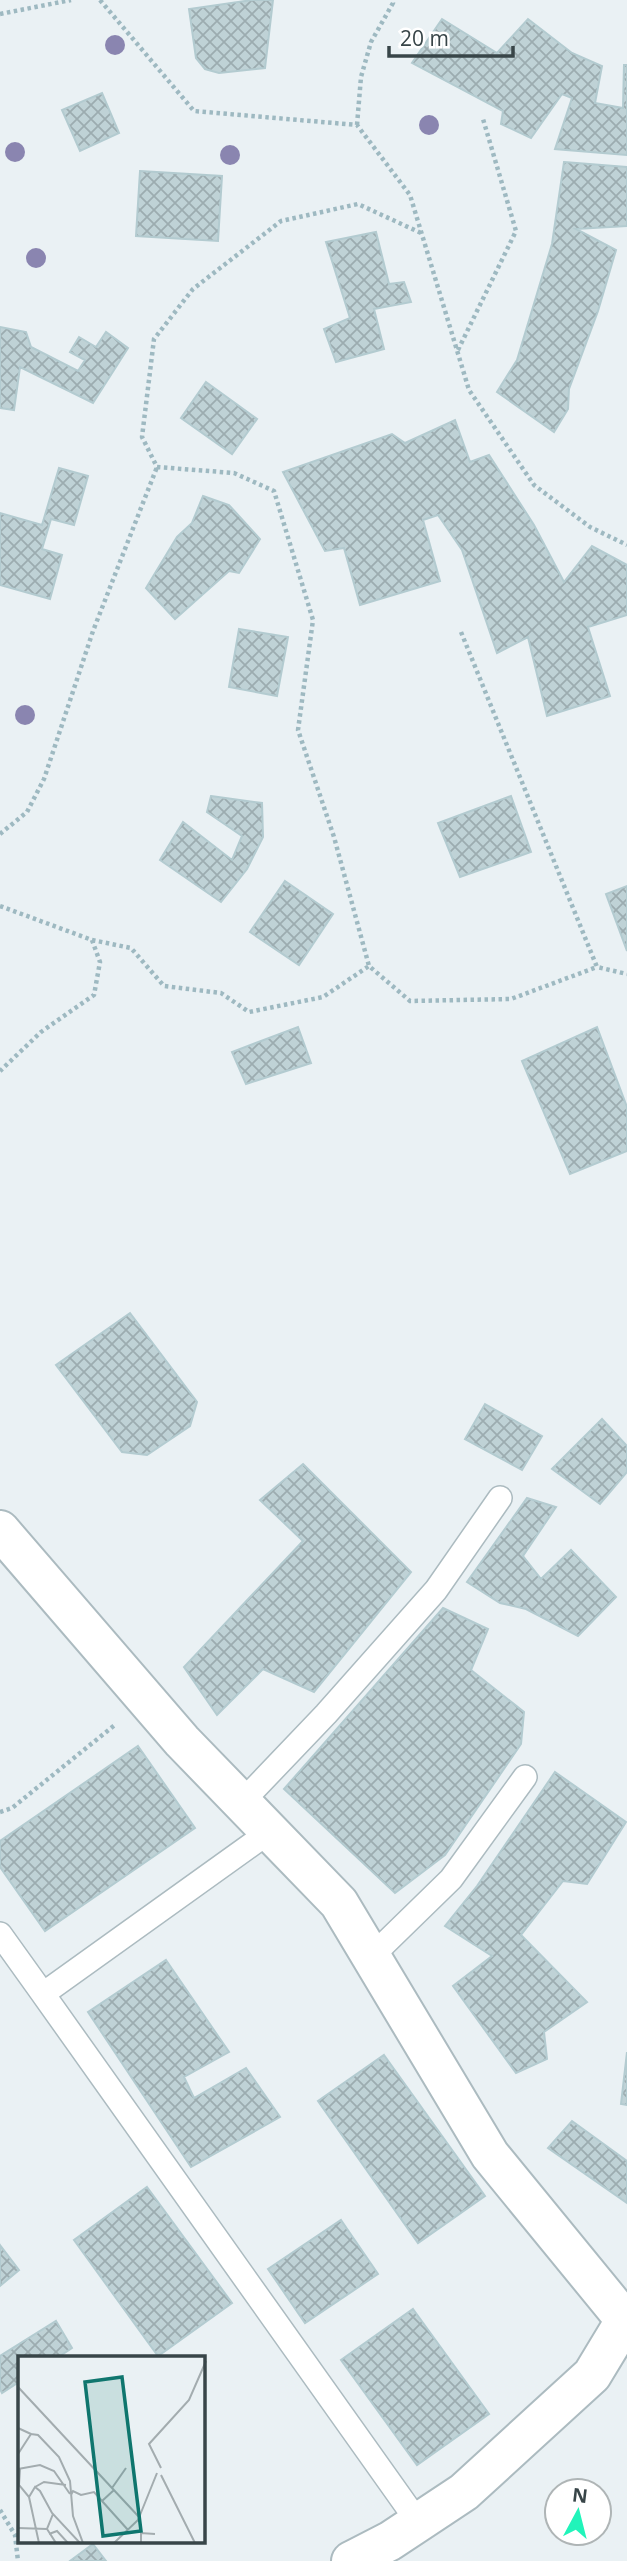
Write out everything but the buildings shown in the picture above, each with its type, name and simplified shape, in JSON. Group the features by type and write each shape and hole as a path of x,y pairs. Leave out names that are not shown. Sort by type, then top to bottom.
{"street":[{"path":"0,1530 182,1741 339,1903 489,2155 626,2318 592,2375 464,2492 390,2541 351,2561"}],"lane":[{"path":"242,1802 326,1714 436,1590 500,1497"},
{"path":"372,1957 451,1880 525,1777"},
{"path":"43,1994 270,1832"},
{"path":"0,1934 418,2522"}],"path":[{"path":"0,14 71,0"},
{"path":"100,0 194,111 357,125"},
{"path":"392,0 393,3 371,42 361,77 357,125 410,195 469,390 534,485 590,527 627,545"},
{"path":"457,351 516,231 483,119"},
{"path":"0,834 27,812 44,779 93,631 157,467 142,437 154,339 193,289 281,221 359,204 421,233"},
{"path":"157,467 234,472 274,491 313,620 298,730 334,837 369,966 410,1001 511,999 597,967 627,974"},
{"path":"461,632 597,967"},
{"path":"0,906 92,940 131,948 164,986 221,993 249,1012 323,997 369,966"},
{"path":"0,1071 41,1032 94,995 100,962 92,940"},
{"path":"0,1812 12,1808 146,1699"},
{"path":"0,2510 15,2535 18,2561"}]}
